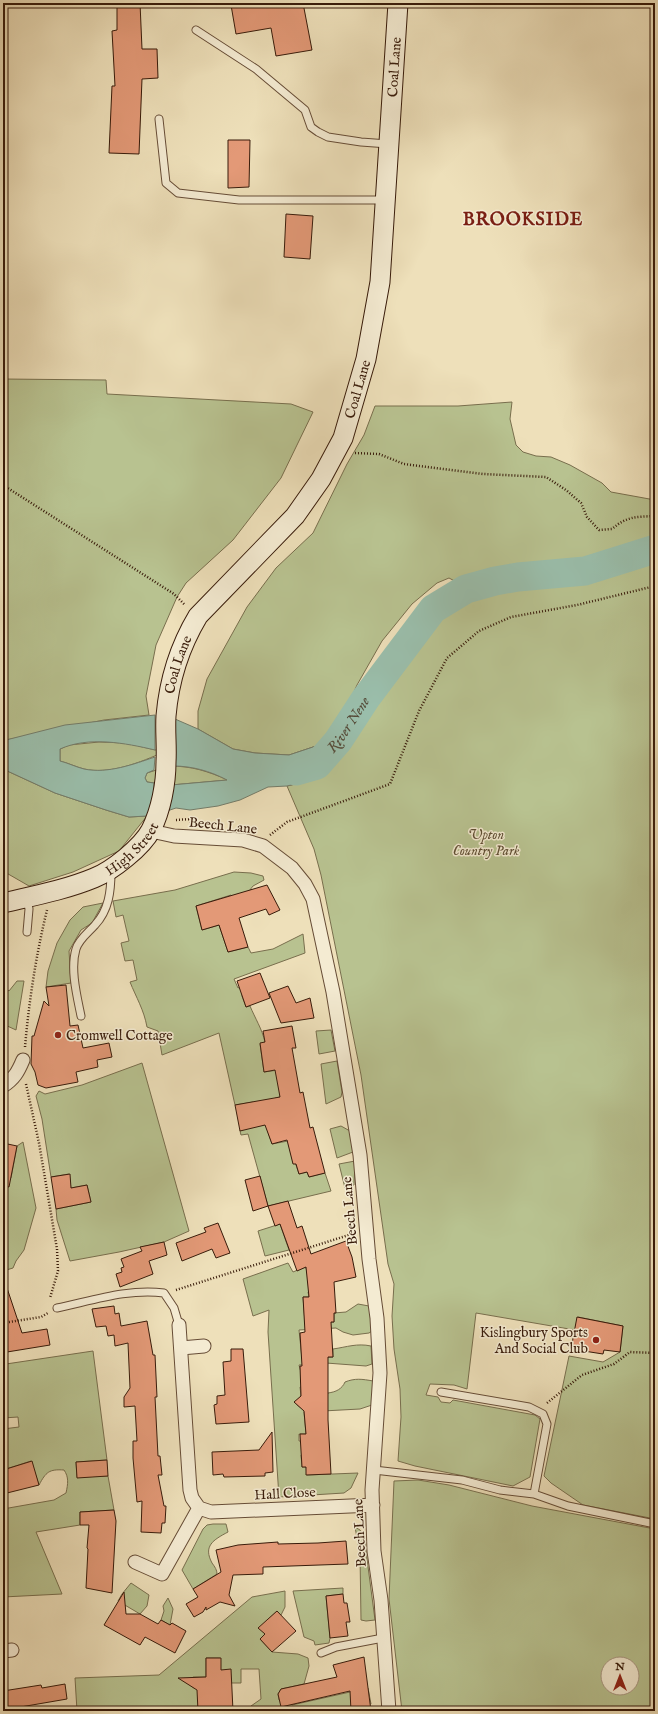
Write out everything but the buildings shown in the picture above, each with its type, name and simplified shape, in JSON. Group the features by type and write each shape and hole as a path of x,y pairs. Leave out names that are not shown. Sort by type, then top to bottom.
{"street":[{"name":"Coal Lane","path":"166,716 171,685 183,643 198,616 295,516 321,479 343,438 366,359 380,282 398,3"},
{"name":"High Street","path":"3,903 50,892 94,878 111,869 130,855 154,823 164,786 166,763 166,716"},
{"name":"Beech Lane","path":"154,823 174,836 244,840 263,846 292,868 305,884 313,899 333,992 359,1147 369,1259 377,1318 380,1372 374,1470 374,1551 380,1600 389,1711"},
{"path":"3,1086 12,1080 19,1071 23,1060"},
{"path":"135,1562 162,1574 199,1508 192,1498 190,1490 179,1325"},
{"path":"181,1348 204,1346"},
{"name":"Hall Close","path":"199,1508 211,1512 373,1505"}],"lane":[{"path":"196,30 256,69 305,110 311,127 318,132 328,137 388,144"},
{"path":"159,119 166,183 178,193 239,200 385,200"},
{"path":"81,1016 74,981 75,973 73,963 76,948 82,937 105,912 108,902 111,869"},
{"path":"27,898 30,909 27,932"},
{"path":"57,1308 134,1292 149,1291 164,1293 174,1308 179,1325"},
{"path":"441,1392 529,1407 543,1414 547,1424 534,1494"},
{"path":"374,1470 462,1480 500,1490 534,1494 568,1506 655,1524"},
{"path":"322,1653 336,1647 383,1638"}],"path":[{"path":"343,438 354,453 379,454 404,464 483,474 546,477 566,490 581,503 587,517 599,530 612,529 620,522 629,518 655,516"},
{"path":"3,485 174,594 198,616"},
{"path":"263,846 267,838 287,822 390,784 419,711 447,658 479,631 511,617 577,605 655,586"},
{"path":"3,1323 41,1317 57,1308 49,1299 58,1271 57,1249 23,1060 40,937 50,892"},
{"path":"164,1293 366,1230"},
{"path":"536,1410 582,1375 614,1364 630,1352 655,1353"}],"green space":[{"path":"3,379 106,380 107,394 291,404 313,412 281,478 233,540 186,583 177,597 156,645 146,696 149,715 104,720 6,740 3,739"},
{"path":"512,402 510,419 516,445 523,452 536,456 551,457 570,465 602,483 611,492 655,500 655,544 578,565 549,568 524,568 493,574 462,585 449,578 437,583 412,604 382,641 357,685 341,720 319,745 289,755 255,753 233,749 198,729 198,711 207,679 247,607 276,568 313,533 347,464 364,435 375,406 458,406"},
{"name":"Upton Country Park","path":"655,549 655,1519 583,1505 551,1483 544,1476 569,1356 603,1362 620,1352 623,1326 578,1317 575,1330 476,1313 467,1389 454,1385 430,1384 426,1395 438,1397 441,1402 450,1403 453,1400 535,1415 540,1419 530,1477 513,1486 415,1466 398,1461 401,1417 400,1389 394,1349 392,1316 394,1284 388,1264 361,1075 321,875 314,849 287,786 312,780 330,769 352,740 433,609 466,589 495,581 518,577 585,571"},
{"path":"99,742 126,743 164,752 145,760 115,769 104,770 84,769 60,761 60,749 69,745"},
{"path":"169,766 199,770 228,780 171,785 147,782 145,778 147,773"},
{"path":"3,769 55,793 106,810 129,817 147,816 119,851 73,872 29,886 3,871"},
{"path":"234,872 251,873 263,876 264,880 253,886 246,895 232,899 231,895 196,906 202,930 219,925 228,952 248,947 251,953 273,949 303,934 305,953 234,979 238,988 244,985 242,996 246,1007 250,1006 264,1037 265,1042 260,1044 264,1072 278,1070 280,1097 275,1098 279,1120 267,1129 272,1144 288,1141 299,1174 307,1172 309,1177 325,1173 331,1191 268,1206 248,1134 241,1135 240,1131 253,1102 235,1105 219,1033 162,1055 158,1031 147,1027 142,1009 130,982 137,980 133,960 125,961 121,943 129,941 123,915 116,917 113,901 175,890"},
{"path":"103,903 92,923 81,930 69,951 71,983 46,987 48,971 57,943 70,920 83,907"},
{"path":"17,981 24,981 16,1030 3,1024 3,986 9,991"},
{"path":"331,1030 335,1051 319,1054 316,1031"},
{"path":"337,1061 342,1092 341,1097 326,1104 321,1064"},
{"path":"142,1063 189,1231 164,1242 70,1261 57,1220 56,1209 91,1202 87,1185 71,1188 69,1174 51,1177 42,1119 36,1096 39,1091 45,1094 82,1085"},
{"path":"341,1126 350,1131 353,1152 337,1158 330,1129"},
{"path":"23,1142 36,1208 24,1250 13,1268 3,1271 3,1184 5,1178 11,1178 17,1146"},
{"path":"355,1161 354,1185 345,1188 339,1164"},
{"path":"280,1224 289,1250 265,1256 258,1231"},
{"path":"288,1263 293,1272 305,1267 309,1274 333,1283 308,1292 309,1297 303,1297 305,1323 334,1322 334,1313 346,1312 358,1304 369,1306 371,1308 372,1331 369,1333 353,1335 336,1328 299,1330 302,1359 333,1357 333,1349 357,1345 371,1346 372,1364 366,1366 326,1363 299,1365 305,1387 300,1387 301,1396 297,1400 297,1405 301,1408 327,1396 328,1393 338,1390 345,1382 359,1379 373,1381 372,1405 360,1409 304,1412 306,1434 299,1434 299,1441 318,1441 305,1455 301,1455 302,1467 306,1467 307,1475 358,1473 351,1488 344,1493 279,1497 268,1332 269,1310 253,1316 243,1279"},
{"path":"93,1351 107,1460 76,1462 77,1477 108,1476 114,1510 80,1512 80,1525 36,1532 62,1594 3,1597 3,1509 54,1500 66,1493 68,1481 64,1470 55,1470 48,1472 39,1485 31,1461 3,1470 3,1429 19,1427 18,1417 3,1418 3,1370 6,1364"},
{"path":"418,1480 449,1485 532,1506 655,1529 655,1711 402,1711 389,1599 394,1481"},
{"path":"226,1524 228,1532 214,1541 209,1548 209,1557 216,1568 217,1574 193,1589 182,1570 203,1529 207,1525"},
{"path":"355,1527 360,1530 364,1536 375,1620 361,1620 360,1554"},
{"path":"131,1583 149,1595 147,1606 140,1614 118,1601"},
{"path":"343,1588 343,1594 326,1596 330,1638 329,1643 315,1645 314,1641 304,1637 293,1591"},
{"path":"285,1591 285,1607 281,1615 277,1611 259,1628 265,1634 260,1639 272,1652 298,1654 308,1658 309,1666 304,1684 281,1689 278,1694 279,1700 290,1700 292,1705 368,1688 371,1704 329,1711 275,1711 274,1708 251,1711 251,1706 261,1699 259,1669 241,1669 241,1683 221,1683 220,1658 206,1658 206,1677 193,1677 191,1680 191,1686 194,1688 208,1688 198,1711 77,1711 75,1678 159,1675 252,1597"},
{"path":"168,1598 173,1609 170,1625 161,1620 164,1611 163,1606"}],"shaded area":[{"path":"155,715 155,750 107,742 83,743 60,749 60,761 84,769 93,770 121,768 155,757 154,770 147,773 145,778 147,782 154,783 153,798 147,816 129,817 106,810 55,793 3,769 3,739 6,740 65,725"},
{"path":"175,719 198,729 233,749 255,753 289,755 319,745 337,759 330,769 312,780 287,786 268,787 240,800 218,806 190,810 176,808 167,811 171,785 227,780 201,770 173,766"}],"waterway":[{"name":"River Nene","path":"296,771 317,765 338,741 366,698 433,609 466,589 495,581 518,577 585,571 655,549"}],"place":[{"name":"Cromwell Cottage","path":"58,1035"},
{"name":"Kislingbury Sports And Social Club","path":"596,1340"}],"district":[{"name":"BROOKSIDE","path":"523,219"}]}
